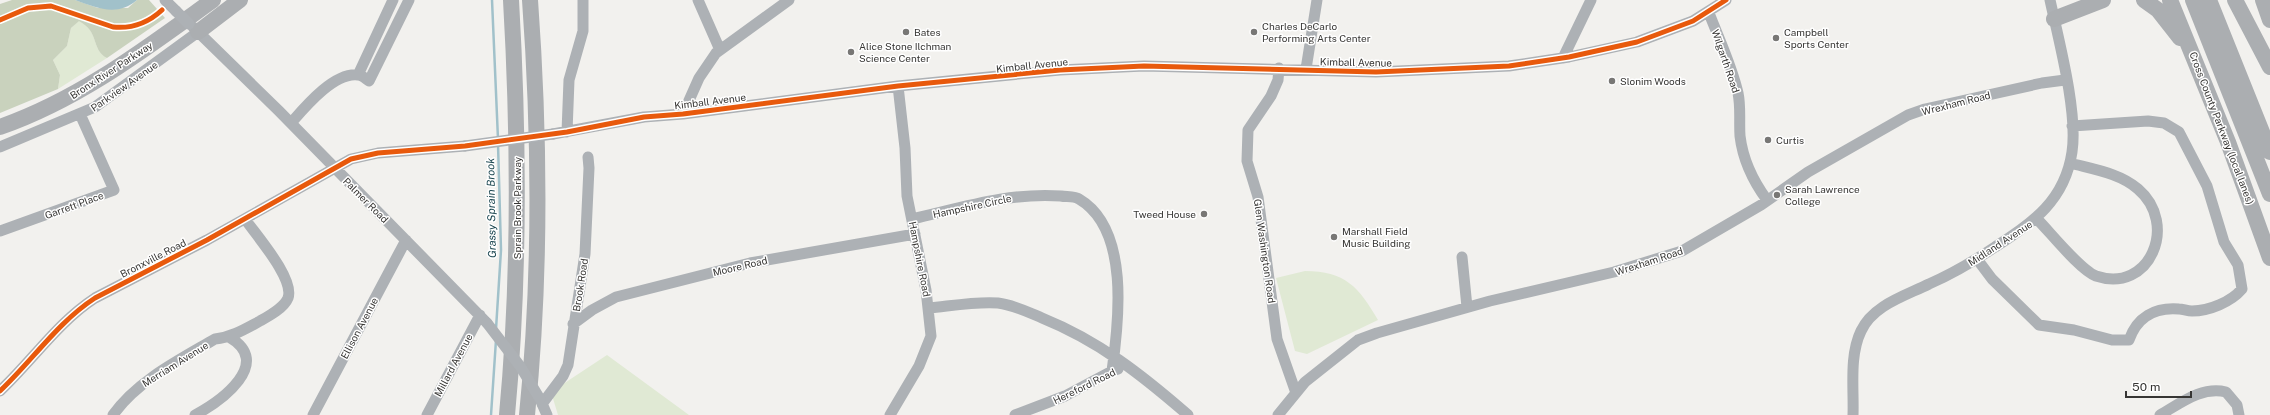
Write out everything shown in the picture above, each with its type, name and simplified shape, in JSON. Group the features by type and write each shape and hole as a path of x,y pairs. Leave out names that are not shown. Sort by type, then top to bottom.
{"highway":[{"name":"Bronx River Parkway","path":"0,118 41,102 74,85 124,54 199,0"},
{"name":"Bronx River Parkway","path":"0,127 36,113 80,92 119,67 213,0"},
{"path":"193,28 240,0"},
{"name":"Sprain Brook Parkway","path":"508,415 515,319 518,224 517,126 511,0"},
{"name":"Sprain Brook Parkway","path":"527,415 534,322 537,194 535,99 530,0"},
{"path":"2052,9 2082,0"},
{"path":"2052,9 2103,0"},
{"path":"2144,0 2158,10 2193,54"},
{"name":"Cross County Parkway (local lanes)","path":"2170,0 2193,54 2270,258"},
{"path":"2193,0 2270,194"},
{"path":"2209,0 2270,152"},
{"path":"2235,0 2270,67"},
{"path":"2263,0 2270,20"}],"street":[{"name":"Palmer Road","path":"165,0 291,123 483,319 520,366 547,415"},
{"path":"358,75 393,0"},
{"path":"291,123 314,97 340,79 358,75 369,81 409,0"},
{"path":"567,132 570,80 583,31 583,0"},
{"path":"698,0 720,50"},
{"path":"683,114 699,78 720,50 789,0"},
{"path":"1306,70 1317,0"},
{"path":"1563,58 1591,0"},
{"name":"Kimball Avenue","path":"335,168 350,159 378,153 465,146 567,132 644,117 683,114 898,86 1060,70 1144,66 1279,68 1376,72 1510,66 1563,58 1637,42 1708,13 1726,0"},
{"name":"Midland Avenue","path":"1853,415 1855,352 1858,337 1874,313 1888,304 1977,258 2037,218 2060,189 2070,163 2073,144 2072,126 2065,80 2052,9"},
{"name":"Wilgarth Road","path":"1708,13 1727,59 1739,95 1740,137 1747,164 1753,180 1767,200"},
{"path":"383,22 395,28"},
{"name":"Parkview Avenue","path":"0,147 95,107 193,28"},
{"name":"Glen Washington Road","path":"1279,68 1278,80 1270,96 1248,130 1247,160 1258,197 1277,339 1296,393"},
{"name":"Wrexham Road","path":"1278,415 1305,382 1329,361 1358,340 1467,307 1658,260 1682,251 1767,200 1808,172 1908,115 1925,109 2034,84 2065,80"},
{"name":"Hampshire Road","path":"898,86 905,148 907,196 928,308 997,303 1016,307 1067,328 1114,356 1130,367 1188,415"},
{"name":"Garrett Place","path":"0,231 114,190 80,114"},
{"path":"1977,258 1992,279 2039,325 2074,330 2112,340 2129,340 2137,322 2156,309 2179,309 2192,311 2213,307 2237,295 2242,289 2238,265 2224,242 2207,186 2179,132 2164,123 2148,121 2072,126"},
{"name":"Brook Road","path":"541,402 563,376 568,365 573,324 585,254 589,168 588,157"},
{"path":"2037,218 2080,264 2094,275 2108,279 2122,278 2144,265 2151,257 2157,245 2156,218 2150,206 2138,189 2115,176 2070,163"},
{"name":"Bronxville Road","path":"0,391 21,372 80,308 94,298 245,219 335,168"},
{"name":"Hampshire Circle","path":"912,219 1010,197 1047,195 1078,198 1099,218 1110,240 1118,280 1119,309 1114,356"},
{"name":"Merriam Avenue","path":"113,415 122,403 142,385 215,339 229,337 270,315 288,298 288,282 245,219"},
{"name":"Moore Road","path":"573,324 592,310 616,297 750,263 915,234"},
{"name":"Ellison Avenue","path":"313,415 406,240"},
{"path":"1462,257 1467,307"},
{"path":"890,415 919,366 931,336 928,308"},
{"name":"Millard Avenue","path":"427,415 483,319"},
{"path":"195,415 227,395 238,383 246,358 239,343 229,337"},
{"path":"1112,371 1114,356"},
{"name":"Hereford Road","path":"1015,415 1065,396 1112,371 1130,367"},
{"path":"2160,415 2192,396 2215,389 2226,392 2237,405 2239,415"}],"green space":[{"path":"12,0 75,0 98,8 128,8 137,0 149,0 165,18 107,58 102,55 90,30 86,25 79,21 71,28 67,46 53,60 60,75 58,89 0,113 0,4"},
{"path":"79,20 90,30 102,55 107,58 58,89 60,75 53,60 67,46 71,28"},
{"path":"1305,271 1331,274 1349,283 1364,298 1378,320 1307,354 1295,351 1276,278"},
{"path":"607,355 689,415 558,415 551,392"}],"water":[{"path":"75,0 137,0 129,5 114,10 91,6"}],"waterway":[{"name":"Grassy Sprain Brook","path":"492,0 498,139"},
{"name":"Grassy Sprain Brook","path":"496,329 501,250 498,144"},
{"name":"Grassy Sprain Brook","path":"491,415 496,340"}],"cycle path":[{"path":"0,391 69,318 95,298 207,240 351,159 378,153 465,146 567,132 644,117 683,114 898,86 1060,70 1144,66 1376,72 1509,66 1569,57 1637,42 1693,21 1726,0"},
{"path":"0,20 28,8 51,6 113,27 127,27 146,22 162,10"}],"place":[{"name":"Bates","path":"906,32"},
{"name":"Charles DeCarlo Performing Arts Center","path":"1254,32"},
{"name":"Campbell Sports Center","path":"1776,38"},
{"name":"Alice Stone Ilchman Science Center","path":"851,52"},
{"name":"Slonim Woods","path":"1612,81"},
{"name":"Curtis","path":"1768,140"},
{"name":"Sarah Lawrence College","path":"1777,195"},
{"name":"Tweed House","path":"1204,214"},
{"name":"Marshall Field Music Building","path":"1334,237"}]}
